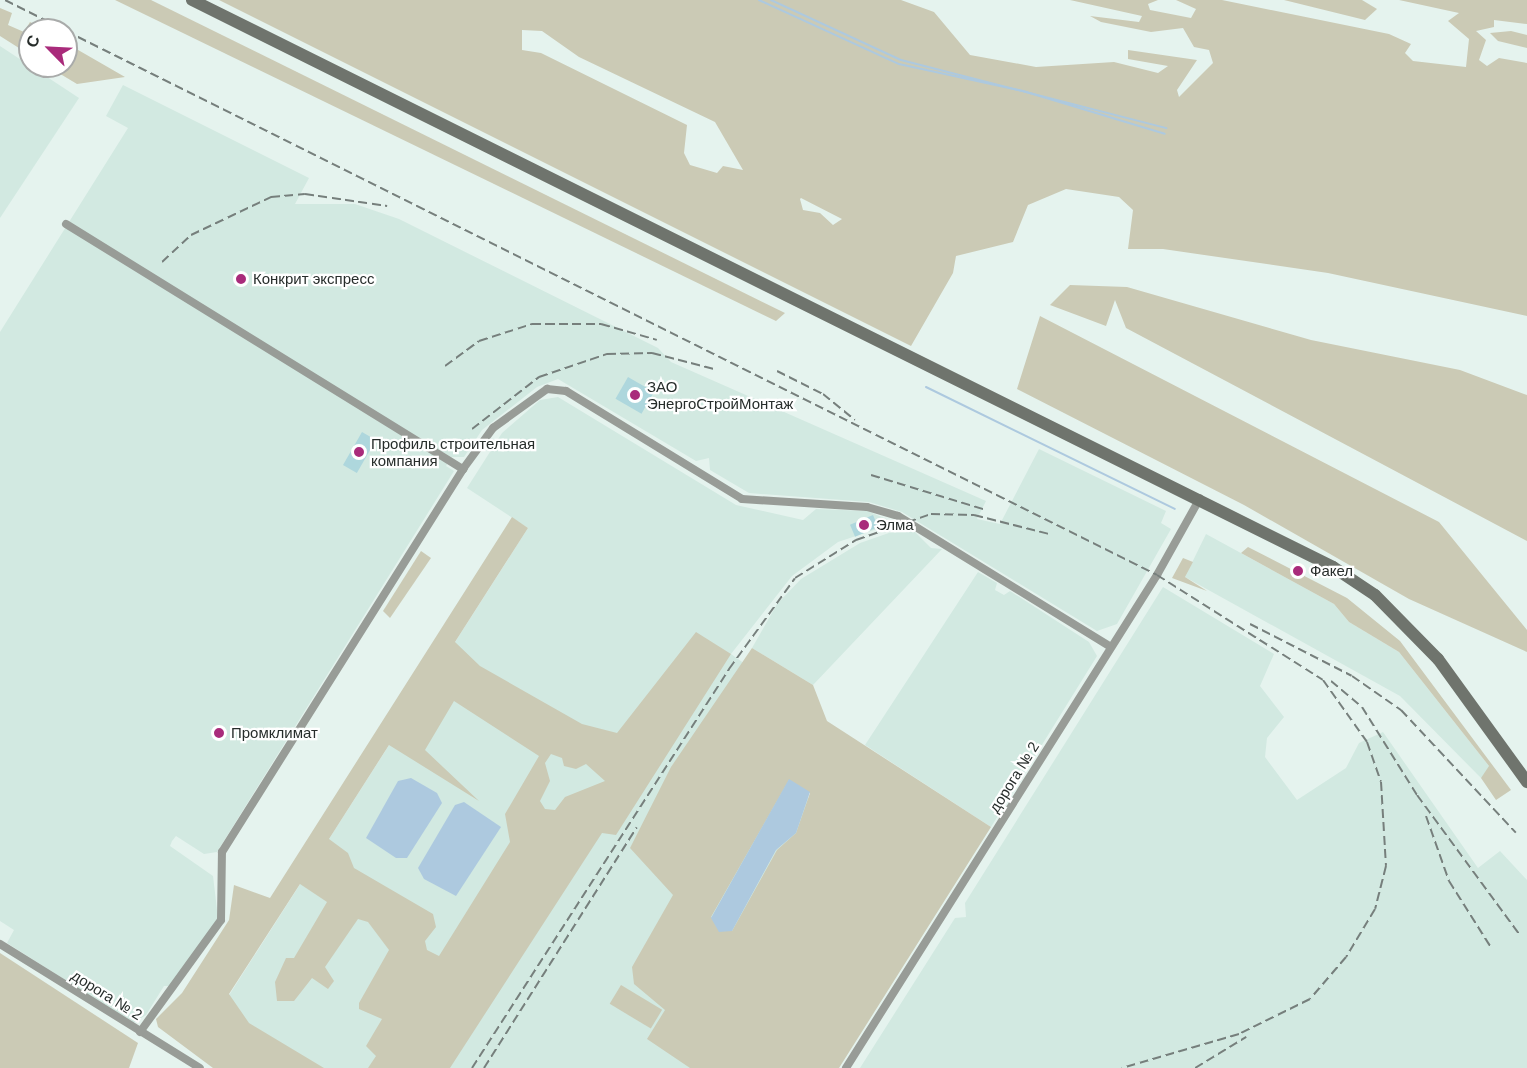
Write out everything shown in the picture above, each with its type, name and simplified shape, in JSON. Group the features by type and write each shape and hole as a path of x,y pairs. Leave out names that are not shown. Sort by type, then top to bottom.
{"main road":[{"path":"192,0 1200,498 1375,595 1438,658 1526,778"}],"street":[{"path":"66,224 463,469"},
{"path":"140,1032 221,920 222,852 463,469 493,429 536,394 557,388 742,499 867,507 898,516 1111,647"},
{"name":"дорога № 2","path":"846,1068 1111,647 1200,498"},
{"name":"дорога № 2","path":"0,944 200,1068"}],"shaded area":[{"path":"115,0 151,0 785,313 776,321"},
{"path":"219,0 901,0 934,12 970,55 1036,67 1114,62 1158,73 1168,66 1128,59 1128,50 1197,60 1177,90 1179,97 1213,63 1209,50 1194,47 1183,28 1151,32 1101,22 1090,16 1139,22 1142,16 1070,0 1158,0 1148,4 1150,10 1191,18 1196,9 1176,0 1222,0 1389,34 1411,44 1405,53 1413,61 1466,67 1469,39 1448,21 1459,13 1399,0 1527,0 1527,24 1494,20 1494,27 1476,31 1486,40 1479,60 1487,66 1499,58 1527,63 1527,316 1328,273 1163,249 1128,249 1133,210 1119,197 1066,189 1028,205 1013,242 956,256 953,273 911,346","holes":["522,30 542,31 579,57 715,122 743,170 723,166 717,173 690,165 684,153 687,125 541,53 522,50","801,198 842,219 833,225 820,213 803,210"]},
{"path":"1284,0 1362,0 1377,9 1365,20"},
{"path":"0,8 12,13 8,25 18,29 18,47 0,36"},
{"path":"1511,31 1527,35 1527,48 1498,41 1490,33"},
{"path":"0,46 18,58 18,78 49,78 79,98 0,218"},
{"path":"78,50 125,77 77,84 67,78 78,78"},
{"path":"123,85 309,178 295,204 355,204 399,219 658,348 671,362 986,501 977,519 1000,524 1039,449 1166,511 1161,523 1171,529 1117,624 1097,631 902,512 869,502 749,493 710,470 709,458 696,461 558,379 537,387 482,430 464,457 452,457 446,466 454,471 217,852 204,854 176,836 172,841 170,846 213,876 218,918 173,986 164,986 146,1015 133,1023 7,943 14,930 0,921 0,332 128,128 106,116"},
{"path":"1070,285 1127,287 1311,340 1460,370 1527,395 1527,541 1126,328 1115,300 1106,326 1050,305"},
{"path":"1040,316 1439,522 1527,630 1527,652 1409,599 1244,505 1017,389"},
{"path":"558,397 736,505 803,520 816,509 868,511 895,523 838,542 792,576 731,654 801,704 828,1068 218,1068 194,1050 528,528 467,488 502,433 540,400"},
{"path":"512,517 528,528 455,642 480,666 582,724 617,733 696,632 731,654 616,835 602,833 450,1068 368,1068 376,1056 366,1046 382,1019 359,1009 359,1003 389,950 368,922 358,919 325,967 334,981 328,989 312,978 294,1001 277,1001 275,982 286,958 294,958 327,902 300,884 229,994 249,1023 324,1068 213,1068 158,1027 156,1019 182,993 229,920 234,885 270,898","holes":["454,701 539,756 505,814 510,842 439,956 427,950 425,941 436,927 433,914 354,868 348,853 329,839 389,745 479,801 425,750","551,754 562,758 564,766 576,769 586,764 605,781 565,797 555,810 545,809 540,801 550,781 545,763"]},
{"path":"909,526 931,548 942,549 813,685 752,648 777,604 801,579 860,543"},
{"path":"1206,534 1334,604 1349,622 1399,652 1489,766 1489,774 1481,778 1400,696 1185,577"},
{"path":"1248,547 1347,598 1400,641 1511,790 1496,800 1481,778 1489,766 1399,652 1349,622 1334,604 1241,553"},
{"path":"421,551 431,558 390,618 383,611"},
{"path":"1183,558 1193,562 1185,577 1207,591 1172,578"},
{"path":"978,572 997,583 995,590 1004,595 1010,591 1089,642 1097,656 991,827 865,745"},
{"path":"1163,587 1274,654 1260,686 1284,717 1267,738 1265,757 1297,800 1346,768 1359,743 1383,732 1478,868 1500,851 1527,880 1527,1068 860,1068 955,918 966,917 965,903"},
{"path":"752,648 813,685 827,721 991,827 839,1068 690,1068 647,1039 665,1010 634,984 632,967 673,895 630,848 671,767","holes":["789,780 810,793 796,833 777,850 732,931 711,917"]},
{"path":"0,953 138,1043 129,1068 0,1068"},
{"path":"621,985 662,1010 651,1029 610,1004"}],"water":[{"path":"411,778 437,793 442,803 407,858 396,858 366,838 398,781"},
{"path":"789,779 810,792 796,833 776,850 732,931 719,932 711,918"},
{"path":"464,802 501,827 456,896 424,879 418,868 455,805"}],"building":[{"name":"ЗАО ЭнергоСтройМонтаж","path":"628,377 654,392 641,414 616,399"},
{"name":"Профиль строительная компания","path":"362,432 376,440 357,473 343,465"},
{"name":"Элма","path":"873,515 878,527 855,537 850,525"}],"waterway":[{"path":"759,0 899,64 1023,91 1165,134"},
{"path":"771,0 901,60 1166,128"},
{"path":"926,387 1175,509"}],"railway":[{"path":"5,0 41,18"},
{"path":"78,37 1157,575 1323,680 1367,742 1381,782 1386,866 1375,909 1346,957 1310,999 1239,1034 1122,1068"},
{"path":"162,262 191,235 271,197 305,194 387,206"},
{"path":"445,366 479,341 532,324 601,324 657,340"},
{"path":"472,429 539,377 607,354 652,353 714,369"},
{"path":"777,371 823,394 855,420"},
{"path":"871,475 986,510"},
{"path":"472,1068 729,669 795,578 856,540 931,514 974,515 1049,534"},
{"path":"1250,624 1352,676 1401,710 1516,833"},
{"path":"1331,681 1362,707 1417,795 1519,934"},
{"path":"1426,816 1449,881 1492,949"},
{"path":"484,1068 637,827"},
{"path":"1195,1068 1246,1037"}],"place":[{"name":"Конкрит экспресс","path":"241,279"},
{"name":"ЗАО ЭнергоСтройМонтаж","path":"635,395"},
{"name":"Профиль строительная компания","path":"359,452"},
{"name":"Элма","path":"864,525"},
{"name":"Факел","path":"1298,571"},
{"name":"Промклимат","path":"219,733"}]}
